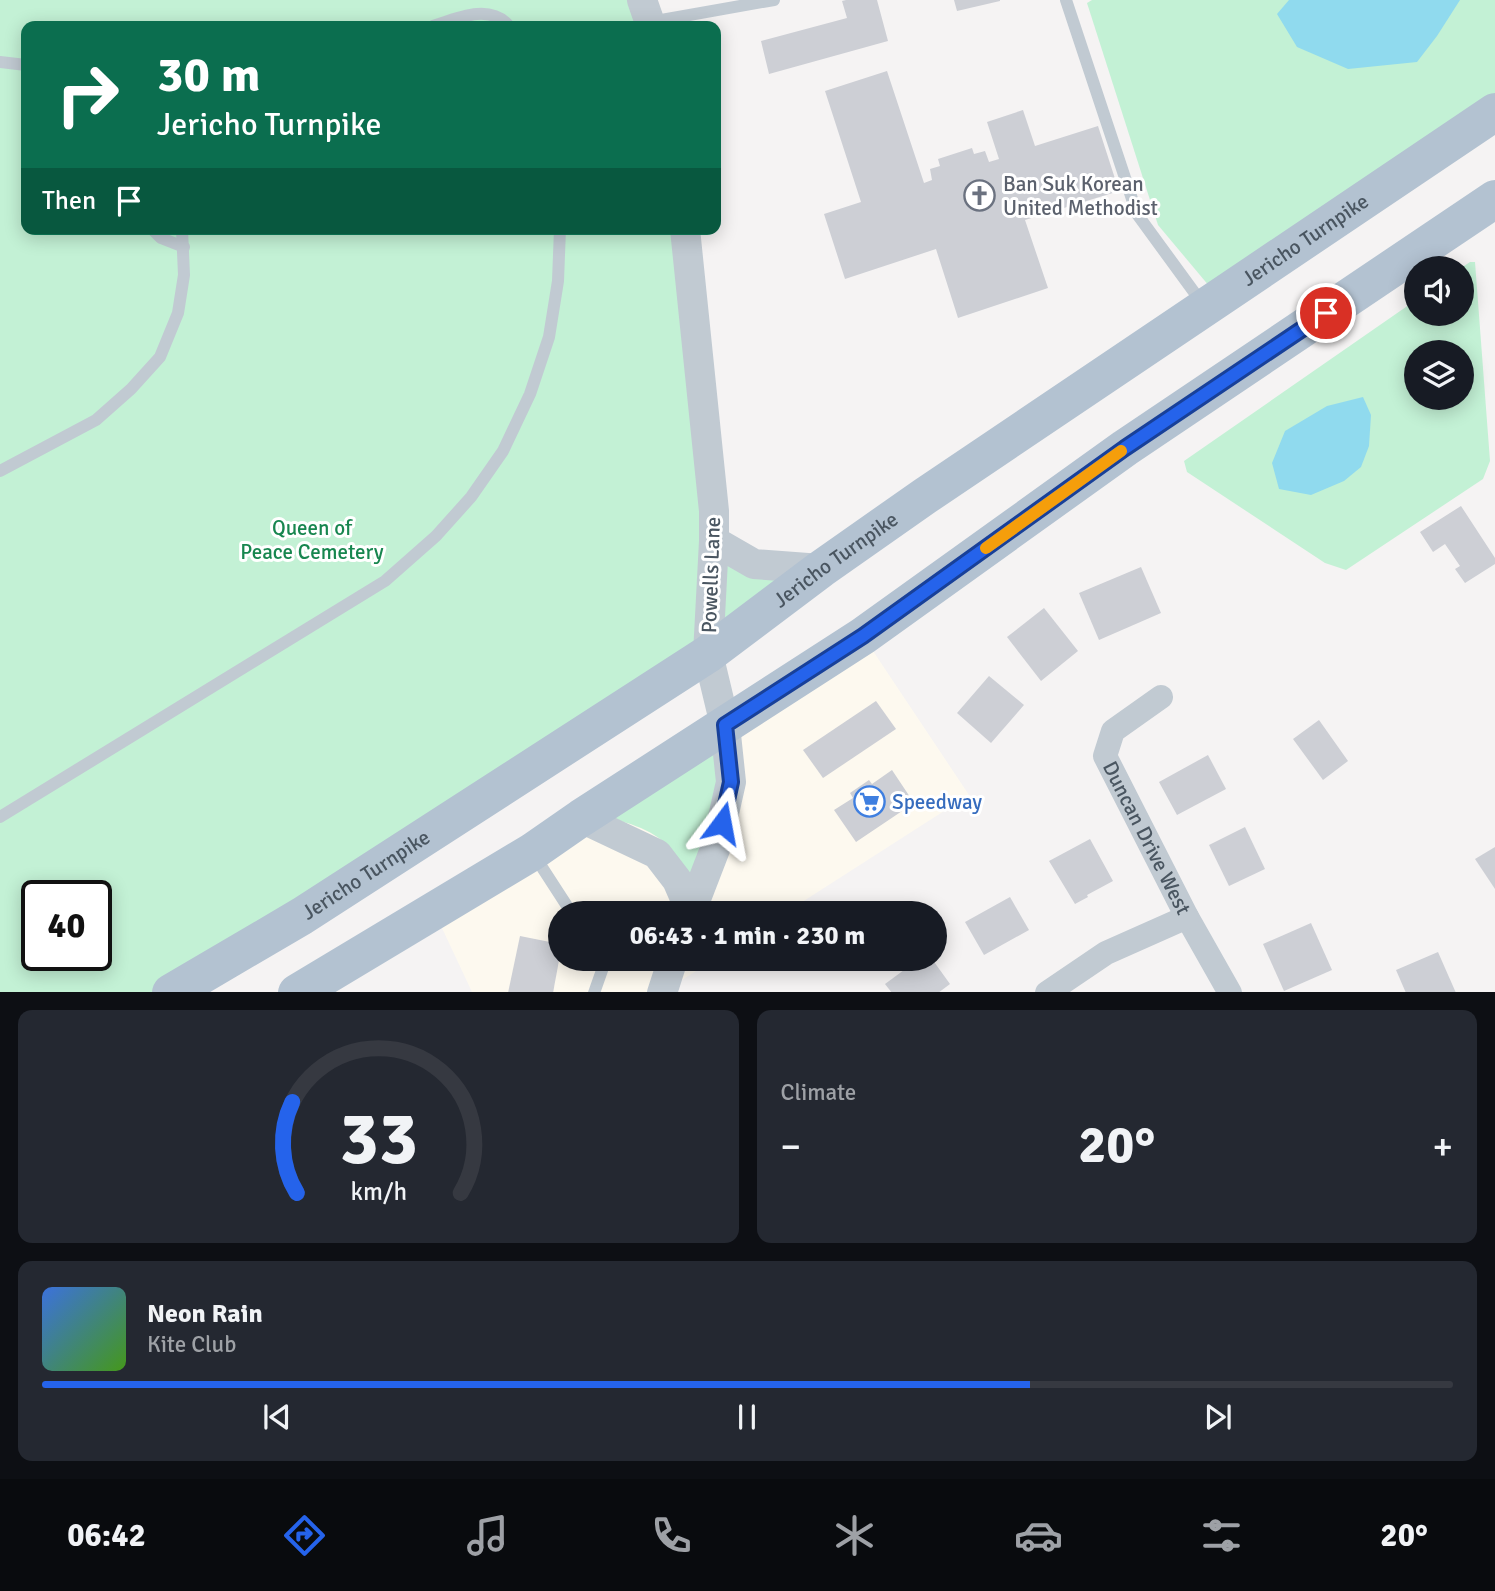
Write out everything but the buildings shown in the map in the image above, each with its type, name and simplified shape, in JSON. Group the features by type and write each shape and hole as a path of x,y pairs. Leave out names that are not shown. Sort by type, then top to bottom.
{"main road":[{"name":"Jericho Turnpike","path":"171,992 302,916 708,654 821,569 925,496 1495,113"},
{"path":"297,992 532,852 863,636 1125,448 1495,199"}],"street":[{"name":"Powells Lane","path":"686,235 713,511 708,654 725,725 731,782 717,844 695,901"},
{"path":"714,541 754,564 821,569"},
{"name":"Duncan Drive West","path":"1161,696 1113,731 1105,756 1187,917 1230,992"},
{"path":"582,818 657,854 677,880 685,901"},
{"path":"1047,992 1106,953 1187,917"}],"lane":[{"path":"647,16 774,0"},
{"path":"1066,0 1137,214 1206,308"},
{"path":"448,21 469,14 483,14 504,21"},
{"path":"0,62 21,64"},
{"path":"158,235 184,247"},
{"path":"0,471 96,420 131,389 160,357 178,313 184,275 183,235"},
{"path":"0,817 385,581 436,536 471,496 503,451 530,394 549,337 558,281 560,235"},
{"path":"532,852 564,901"},
{"path":"594,992 602,971"}],"shaded area":[{"path":"863,636 969,795 804,901 548,901 548,971 696,971 663,992 472,992 434,911"}],"green space":[{"name":"Queen of Peace Cemetery","path":"0,0 642,0 649,21 21,21 21,235 685,235 708,654 171,992 0,992"},
{"path":"1092,0 1495,0 1495,112 1220,299 1158,225 1087,3"},
{"path":"1475,262 1490,461 1483,479 1346,570 1325,563 1187,472 1184,461 1404,308 1404,326 1474,326"},
{"path":"720,549 811,572 714,643"},
{"path":"719,743 722,784 691,888 679,861 663,841 636,826 606,817"}],"water":[{"path":"1289,0 1460,0 1417,62 1348,69 1297,47 1277,14"},
{"path":"1363,397 1371,415 1369,446 1361,467 1344,481 1311,495 1279,489 1272,463 1285,431 1327,406"}],"slow traffic":[{"path":"986,548 1121,451"}],"place":[{"name":"Ban Suk Korean United Methodist","path":"980,196"},
{"name":"Speedway","path":"869,802"}],"route":[{"path":"722,823 731,782 725,725 863,636 1125,448 1326,313"}]}
